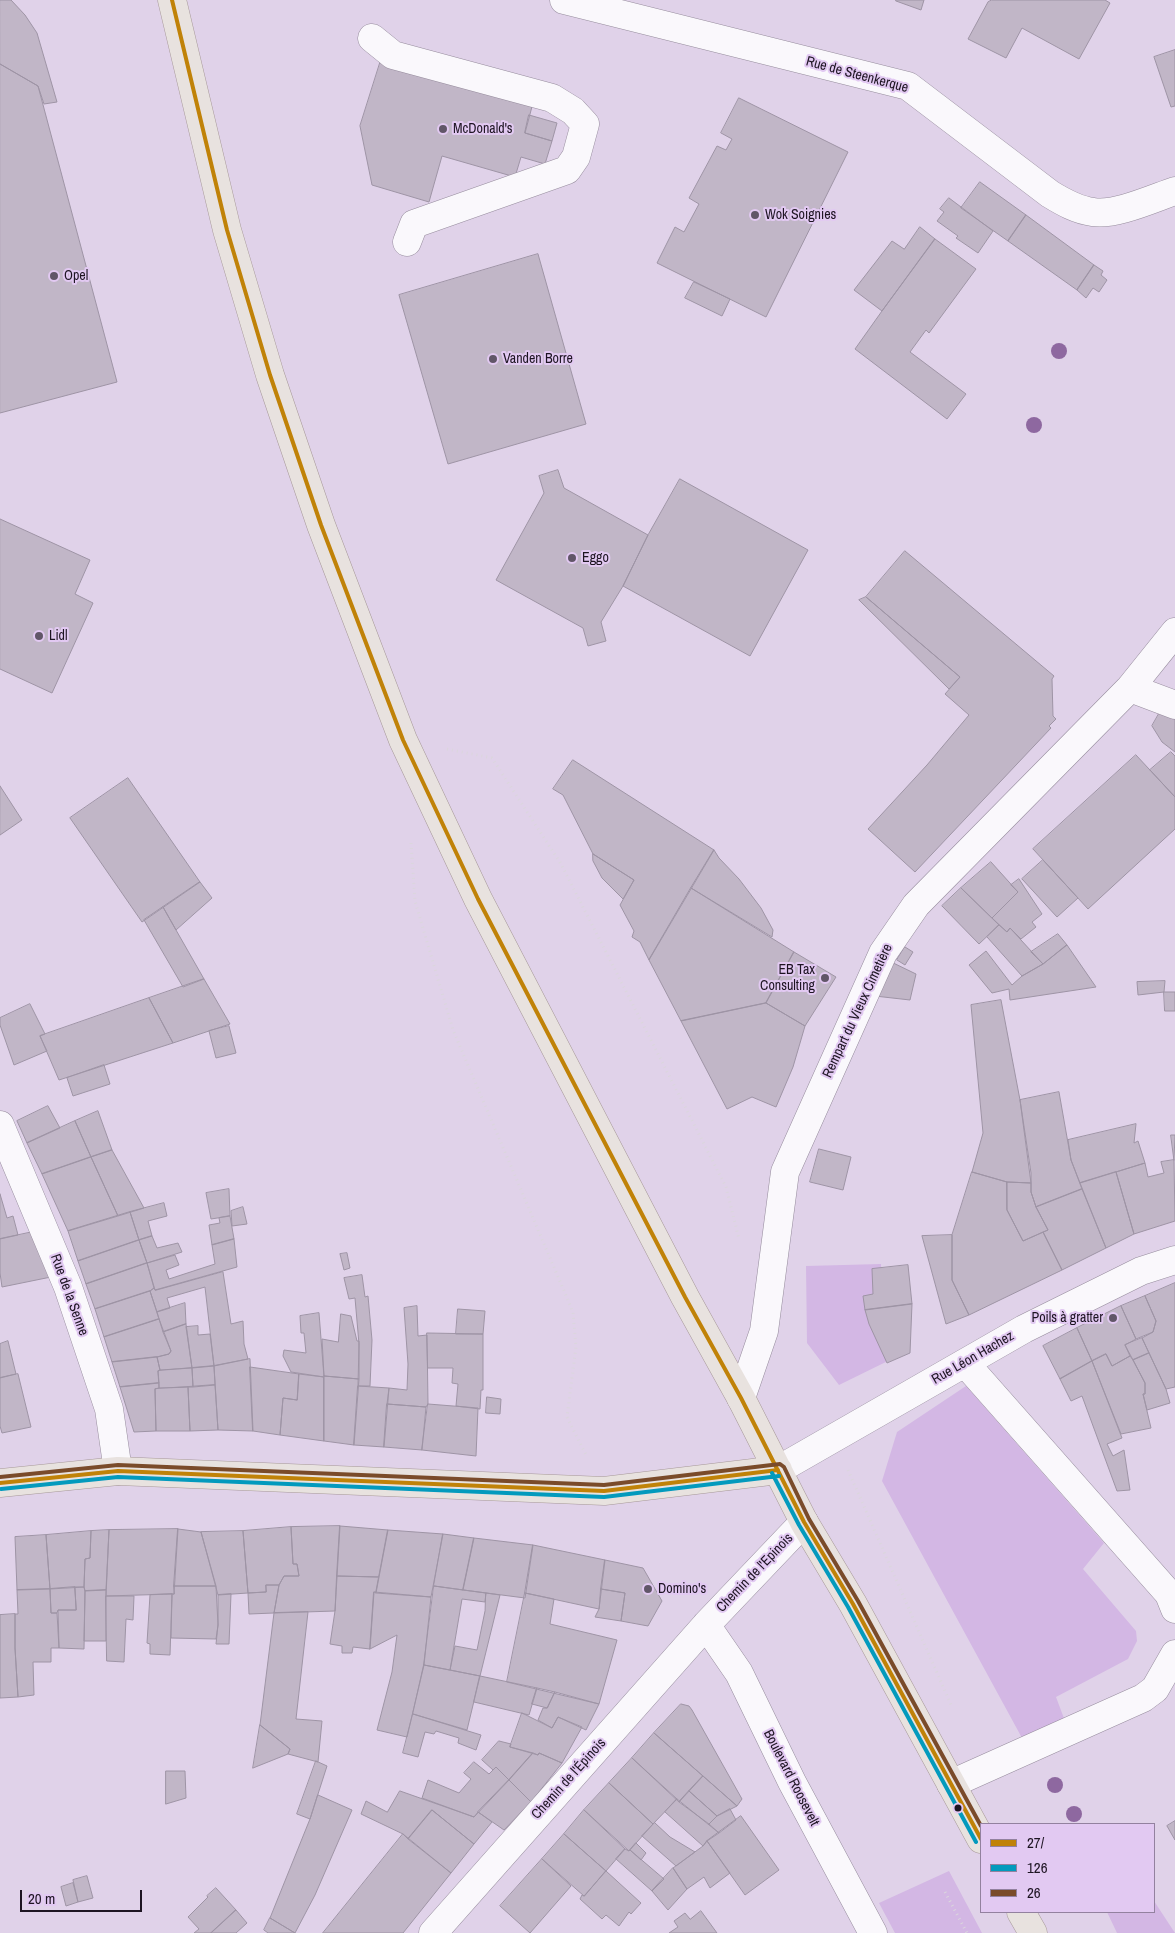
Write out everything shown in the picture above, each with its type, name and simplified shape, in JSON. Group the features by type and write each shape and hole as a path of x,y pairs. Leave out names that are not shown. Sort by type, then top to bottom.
{"main road":[{"path":"172,0 227,230 270,375 321,525 403,740 478,899 685,1297 741,1398 804,1522 853,1604 980,1836"},
{"path":"0,1483 118,1471 604,1491 778,1470"},
{"path":"1022,1913 1033,1933"}],"street":[{"name":"Rue de Steenkerque","path":"564,0 908,86 1050,194 1069,205 1094,213 1123,209 1175,191"},
{"path":"372,38 392,55 552,98 573,111 585,124 576,157 567,170 414,224 407,242"},
{"name":"Rempart du Vieux Cimetière","path":"741,1398 764,1331 785,1172 883,953 916,905 1130,688 1175,632"},
{"path":"1130,688 1175,705"},
{"name":"Rue de la Senne","path":"0,1124 68,1287 109,1409 118,1471"},
{"name":"Rue Léon Hachez","path":"778,1470 1024,1329 1142,1271 1175,1260"},
{"path":"965,1363 1169,1594 1175,1609"},
{"name":"Chemin de l'Epinois","path":"706,1625 804,1522"},
{"name":"Chemin de l'Épinois","path":"433,1933 706,1625"},
{"name":"Boulevard Roosevelt","path":"706,1625 739,1673 792,1782 873,1933"},
{"path":"951,1784 1143,1698 1155,1689 1175,1654"}],"path":[{"path":"403,740 492,758 561,864 726,1187 741,1244"},
{"path":"410,835 416,901 453,1030 573,1312 576,1347 567,1417 604,1491"},
{"path":"846,1465 952,1707"},
{"path":"945,1892 967,1933"}],"shaded area":[{"path":"881,1264 884,1332 894,1358 839,1385 807,1343 806,1266"},
{"path":"966,1386 1104,1543 1083,1569 1136,1631 1137,1641 1128,1659 1056,1697 1065,1721 1022,1738 882,1481 897,1432"},
{"path":"949,1871 982,1933 895,1933 879,1903"},
{"path":"1155,1903 1175,1933 1117,1933 1107,1913 1155,1913"}],"building":[{"path":"0,0 11,0 25,15 37,33 57,102 44,104 38,86 0,64"},
{"path":"896,0 924,0 921,10"},
{"path":"992,0 1105,0 1110,3 1079,59 1022,28 1006,58 968,39 988,2"},
{"path":"1175,50 1175,106 1171,107 1154,57"},
{"name":"McDonald's","path":"381,60 534,99 525,133 552,141 545,164 521,157 515,177 442,156 429,202 372,185 360,126"},
{"path":"0,64 38,86 117,382 0,413"},
{"name":"Wok Soignies","path":"739,98 848,152 766,317 657,263 675,227 684,232 699,204 689,198 717,146 726,150 732,139 721,133"},
{"path":"529,115 557,123 552,141 525,133"},
{"path":"980,182 1026,215 1008,241 961,208"},
{"path":"949,198 993,231 978,253 956,238 958,236 937,221 944,212 940,209"},
{"path":"1026,215 1094,265 1077,290 1008,241"},
{"path":"920,227 935,239 882,311 854,290 892,241 904,249"},
{"path":"935,239 976,269 929,333 926,330 910,352 966,394 947,419 855,349"},
{"name":"Vanden Borre","path":"538,254 586,424 448,464 399,295"},
{"path":"1094,265 1103,271 1101,275 1107,280 1099,292 1093,288 1086,298 1077,290"},
{"path":"694,282 730,299 722,316 685,298"},
{"name":"Eggo","path":"558,470 564,488 648,535 623,586 601,622 606,641 588,646 583,628 496,580 544,493 539,476"},
{"path":"680,479 808,550 750,656 623,586 648,535"},
{"name":"Lidl","path":"0,519 90,560 75,594 93,603 52,693 0,669"},
{"path":"905,551 1054,676 1052,679 1053,716 1056,719 1049,726 1051,728 915,872 868,829 927,765 969,715 945,694 960,677 866,597"},
{"path":"866,597 960,677 949,689 859,600"},
{"path":"1160,712 1175,716 1175,752 1162,742 1152,726"},
{"path":"1171,752 1175,756 1175,797 1150,770"},
{"path":"1136,755 1175,797 1175,829 1088,909 1033,849"},
{"path":"573,760 714,850 649,960 640,942 632,937 634,931 620,905 634,880 593,854 563,795 553,789"},
{"path":"128,778 200,882 142,922 70,818"},
{"path":"0,786 22,820 0,835"},
{"path":"714,850 761,908 773,930 772,937 691,888"},
{"path":"593,854 634,880 623,899 602,878 593,861"},
{"path":"1043,860 1078,898 1057,917 1022,879"},
{"path":"991,862 1018,892 992,918 961,888"},
{"path":"1019,879 1042,914 1032,922 1036,927 1021,939 1010,928 1007,932 992,918 1018,892 1011,885"},
{"path":"200,882 212,898 176,930 163,907"},
{"path":"691,888 794,952 766,1003 681,1021 649,960"},
{"path":"961,888 999,925 979,944 942,906"},
{"path":"163,907 204,979 183,987 144,920"},
{"path":"999,925 1007,932 1010,928 1043,964 1022,976 987,937"},
{"path":"1058,934 1067,945 1043,964 1031,952"},
{"path":"1067,945 1096,987 1010,1000 1009,989 992,993 969,965 986,951 1012,985"},
{"path":"905,947 913,952 905,965 897,960"},
{"path":"794,952 836,977 805,1026 766,1003"},
{"path":"885,959 916,974 910,1000 866,995"},
{"path":"204,979 230,1024 173,1043 149,998"},
{"path":"1165,981 1164,992 1138,995 1137,982"},
{"path":"1164,992 1175,992 1175,1011 1165,1011"},
{"path":"149,998 173,1043 59,1080 40,1036"},
{"path":"1001,1000 1020,1100 1031,1183 1007,1182 972,1172 983,1133 971,1005"},
{"path":"766,1003 805,1026 793,1067 776,1107 752,1097 727,1109 681,1021"},
{"path":"30,1004 45,1034 40,1036 47,1051 14,1065 0,1025 0,1018"},
{"path":"229,1026 236,1053 216,1058 209,1031"},
{"path":"104,1065 110,1084 73,1096 67,1078"},
{"path":"1059,1092 1071,1160 1082,1189 1036,1207 1031,1192 1031,1173 1020,1100"},
{"path":"48,1106 60,1128 27,1143 17,1121"},
{"path":"98,1111 112,1150 91,1157 75,1121"},
{"path":"75,1121 91,1157 42,1174 27,1143"},
{"path":"1136,1124 1134,1143 1138,1141 1145,1163 1080,1183 1071,1160 1068,1140"},
{"path":"1171,1135 1175,1135 1174,1160"},
{"path":"819,1149 851,1157 843,1190 810,1182"},
{"path":"112,1150 144,1208 118,1216 91,1157"},
{"path":"91,1157 118,1216 68,1231 42,1174"},
{"path":"1174,1160 1175,1221 1134,1234 1116,1172 1145,1163 1148,1177 1164,1173 1161,1162"},
{"path":"972,1172 1007,1182 1007,1210 1023,1241 1043,1232 1062,1270 969,1315 952,1280 952,1235"},
{"path":"1116,1172 1134,1234 1106,1248 1080,1183"},
{"path":"1007,1182 1031,1183 1031,1192 1036,1207 1048,1230 1023,1241 1007,1210"},
{"path":"229,1189 230,1216 211,1219 206,1193"},
{"path":"1082,1189 1106,1248 1062,1270 1043,1232 1048,1230 1036,1207"},
{"path":"0,1194 7,1218 13,1216 18,1235 0,1239"},
{"path":"164,1203 167,1216 148,1221 152,1236 139,1240 130,1212"},
{"path":"243,1207 247,1224 232,1226 231,1211"},
{"path":"130,1212 139,1240 78,1261 68,1231"},
{"path":"230,1216 234,1239 212,1245 209,1225 220,1223 219,1218"},
{"path":"33,1232 51,1277 2,1287 0,1239"},
{"path":"952,1235 952,1280 969,1315 946,1324 922,1236"},
{"path":"152,1236 157,1248 178,1243 182,1252 147,1263 139,1240"},
{"path":"234,1239 237,1267 155,1290 147,1263 175,1255 179,1265 166,1270 169,1279 215,1264 212,1245"},
{"path":"139,1240 147,1263 86,1284 78,1261"},
{"path":"347,1253 350,1268 344,1270 340,1254"},
{"path":"147,1263 154,1288 95,1309 86,1284"},
{"path":"908,1265 912,1304 865,1310 863,1296 873,1294 872,1269"},
{"path":"223,1272 231,1324 243,1321 244,1344 248,1359 214,1366 205,1287 167,1298 170,1308 157,1312 150,1291 154,1288 155,1290"},
{"path":"362,1275 365,1297 368,1296 372,1340 370,1386 358,1386 359,1344 355,1298 349,1299 344,1278"},
{"path":"1175,1283 1175,1387 1166,1389 1142,1338 1153,1332 1156,1321 1145,1296"},
{"path":"150,1291 159,1319 104,1337 95,1309"},
{"path":"1145,1296 1156,1321 1153,1332 1136,1339 1121,1306"},
{"path":"185,1303 186,1324 163,1332 157,1312"},
{"path":"912,1304 910,1353 887,1363 869,1324 865,1310"},
{"path":"417,1306 418,1336 427,1335 428,1404 426,1407 387,1404 389,1388 407,1390 408,1364 404,1308"},
{"path":"1121,1306 1136,1339 1125,1345 1130,1356 1112,1366 1106,1354 1092,1361 1077,1328"},
{"path":"458,1309 485,1311 483,1334 456,1334"},
{"path":"319,1313 324,1377 291,1372 283,1356 284,1350 306,1353 304,1333 301,1333 300,1316"},
{"path":"341,1314 351,1316 357,1341 359,1341 359,1379 324,1376 322,1339 338,1342"},
{"path":"159,1319 171,1351 169,1354 112,1362 104,1337"},
{"path":"186,1324 192,1368 160,1370 157,1357 169,1354 171,1351 163,1332"},
{"path":"198,1326 198,1335 210,1334 214,1366 192,1368 186,1327"},
{"path":"1077,1328 1092,1361 1060,1379 1043,1346"},
{"path":"427,1333 483,1334 483,1390 481,1390 480,1409 456,1406 458,1384 452,1383 453,1368 428,1368"},
{"path":"1142,1338 1149,1353 1133,1360 1125,1345"},
{"path":"8,1341 16,1374 0,1378 0,1344"},
{"path":"1149,1353 1166,1389 1170,1403 1147,1410 1143,1394 1145,1394 1145,1383 1133,1360"},
{"path":"1106,1354 1112,1366 1130,1356 1133,1360 1145,1383 1145,1394 1143,1394 1151,1428 1121,1434 1092,1361"},
{"path":"157,1357 160,1370 158,1371 159,1383 120,1387 112,1362"},
{"path":"250,1359 253,1431 218,1430 214,1366"},
{"path":"1092,1361 1122,1438 1107,1444 1113,1456 1124,1450 1130,1490 1117,1491 1082,1396 1071,1401 1060,1379"},
{"path":"214,1366 215,1385 193,1387 192,1368"},
{"path":"250,1367 299,1374 297,1400 283,1398 280,1435 253,1431"},
{"path":"192,1368 193,1387 159,1388 158,1371"},
{"path":"18,1374 31,1427 2,1433 0,1426 0,1378"},
{"path":"299,1374 324,1377 324,1441 280,1435 283,1398 297,1400"},
{"path":"324,1376 359,1379 354,1445 324,1441"},
{"path":"159,1383 159,1388 155,1389 156,1431 134,1432 120,1387"},
{"path":"215,1385 218,1430 190,1431 188,1387"},
{"path":"358,1386 389,1388 384,1447 354,1445"},
{"path":"188,1387 190,1431 156,1431 155,1389"},
{"path":"487,1397 501,1399 500,1414 486,1413"},
{"path":"387,1404 426,1407 422,1450 384,1447"},
{"path":"428,1404 478,1408 476,1456 422,1450"},
{"path":"340,1526 335,1611 274,1613 279,1585 284,1576 299,1576 297,1564 293,1564 291,1527"},
{"path":"340,1526 388,1530 379,1577 337,1576"},
{"path":"291,1527 293,1564 297,1564 299,1576 284,1576 279,1585 266,1585 266,1592 248,1593 243,1531"},
{"path":"178,1529 201,1532 216,1586 174,1586"},
{"path":"178,1529 174,1594 106,1596 109,1530"},
{"path":"109,1530 106,1590 85,1591 85,1559 90,1558 91,1531"},
{"path":"388,1530 443,1534 431,1597 376,1593"},
{"path":"91,1531 90,1558 85,1559 84,1587 50,1589 46,1535"},
{"path":"243,1531 248,1593 218,1595 201,1532"},
{"path":"443,1534 474,1538 463,1590 434,1586"},
{"path":"46,1535 50,1589 17,1590 15,1537"},
{"path":"474,1538 533,1545 525,1598 463,1590"},
{"path":"533,1545 605,1560 599,1609 525,1593"},
{"path":"605,1560 643,1568 662,1601 648,1626 621,1621 625,1593 601,1589"},
{"path":"337,1576 379,1577 376,1593 374,1592 370,1649 353,1647 352,1653 342,1653 342,1646 330,1644 335,1611"},
{"path":"266,1585 279,1585 274,1613 249,1614 248,1593 266,1592"},
{"path":"174,1586 216,1586 218,1625 216,1639 171,1638 172,1594 174,1594"},
{"path":"434,1586 486,1593 485,1602 462,1599 450,1670 424,1665"},
{"path":"75,1587 76,1610 58,1610 57,1613 51,1613 50,1589"},
{"path":"75,1587 84,1587 85,1591 84,1649 59,1648 58,1610 76,1610"},
{"path":"50,1589 51,1613 57,1613 59,1648 51,1648 51,1662 33,1662 34,1695 18,1697 15,1648 15,1614 18,1614 17,1590"},
{"path":"601,1589 625,1593 621,1621 595,1617 599,1609"},
{"path":"106,1590 106,1641 84,1641 85,1591"},
{"path":"374,1592 431,1597 424,1665 407,1737 377,1730 392,1672 397,1635 370,1649"},
{"path":"486,1593 500,1595 480,1676 450,1670 455,1646 477,1650 485,1611"},
{"path":"525,1593 554,1599 550,1624 617,1640 599,1704 507,1682"},
{"path":"172,1594 170,1655 150,1654 150,1644 147,1643 150,1595"},
{"path":"231,1594 229,1644 216,1644 218,1595"},
{"path":"106,1596 134,1596 133,1620 126,1619 124,1662 107,1661"},
{"path":"308,1612 296,1719 322,1721 318,1762 288,1754 290,1749 260,1725 274,1613"},
{"path":"15,1614 18,1697 0,1698 0,1615"},
{"path":"424,1665 480,1676 467,1730 413,1714"},
{"path":"480,1676 537,1688 529,1715 474,1702"},
{"path":"537,1688 555,1692 547,1708 532,1704"},
{"path":"555,1692 599,1704 586,1730 558,1717 552,1728 538,1720 543,1708 547,1708"},
{"path":"681,1704 689,1706 692,1710 742,1799 737,1806 654,1733"},
{"path":"522,1713 552,1728 558,1717 582,1727 562,1763 539,1753 538,1755 510,1747"},
{"path":"413,1714 481,1735 476,1750 458,1743 459,1738 436,1731 434,1734 425,1732 418,1757 403,1753"},
{"path":"260,1725 290,1749 288,1754 253,1768"},
{"path":"654,1733 703,1776 679,1802 632,1758"},
{"path":"499,1741 511,1744 510,1747 533,1753 509,1780 496,1767 493,1770 482,1760"},
{"path":"533,1753 538,1755 539,1753 562,1763 531,1802 509,1780"},
{"path":"632,1758 677,1799 653,1824 609,1783"},
{"path":"316,1761 327,1766 310,1819 297,1814"},
{"path":"474,1762 489,1774 496,1767 509,1780 474,1817 422,1798 428,1780 459,1793 471,1779 464,1773"},
{"path":"166,1771 185,1771 186,1798 166,1804"},
{"path":"703,1776 737,1806 717,1816 689,1791"},
{"path":"509,1780 531,1802 504,1830 478,1812"},
{"path":"609,1783 653,1824 629,1851 584,1810"},
{"path":"400,1791 474,1817 478,1812 492,1822 474,1844 432,1810 408,1839 403,1834 361,1814 366,1801 387,1812"},
{"path":"689,1791 717,1816 709,1824 679,1802"},
{"path":"318,1795 352,1810 315,1895 295,1933 270,1918"},
{"path":"677,1799 719,1833 703,1846 665,1812"},
{"path":"730,1809 736,1820 719,1833 709,1824 717,1816"},
{"path":"432,1810 474,1844 451,1873 408,1839"},
{"path":"584,1810 625,1849 606,1871 564,1834"},
{"path":"741,1816 779,1870 745,1895 707,1841"},
{"path":"1175,1821 1175,1840 1167,1826"},
{"path":"655,1823 670,1837 695,1852 676,1866 642,1836"},
{"path":"403,1834 451,1873 403,1933 323,1933"},
{"path":"564,1834 606,1871 584,1896 542,1859"},
{"path":"707,1841 730,1873 710,1888 704,1877 687,1889 673,1868"},
{"path":"636,1843 646,1853 641,1860 630,1850"},
{"path":"625,1849 630,1850 664,1879 652,1891 616,1859"},
{"path":"542,1859 571,1886 530,1933 500,1906"},
{"path":"673,1868 687,1889 668,1910 652,1891"},
{"path":"606,1871 641,1903 631,1914 629,1912 619,1926 606,1915 602,1919 580,1899"},
{"path":"87,1876 93,1898 78,1902 73,1880"},
{"path":"73,1883 78,1902 66,1906 61,1887"},
{"path":"216,1888 236,1910 211,1933 194,1933 199,1929 188,1917"},
{"path":"236,1910 247,1923 236,1933 211,1933"},
{"path":"701,1911 717,1933 669,1933 678,1927 674,1921 685,1913 690,1919"},
{"path":"270,1918 295,1933 268,1933 264,1930"}],"transit line":[{"name":"27/","path":"172,0 227,230 270,375 321,525 403,740 478,899 685,1297 741,1398 804,1522 853,1604 980,1837"},
{"name":"26","path":"0,1477 118,1465 604,1485 780,1464 784,1467 809,1519 858,1601 980,1824"},
{"name":"27/","path":"0,1483 118,1471 604,1491 778,1470"},
{"name":"126","path":"772,1473 799,1525 848,1607 976,1842"},
{"name":"126","path":"1,1489 118,1477 604,1497 779,1476"}],"place":[{"name":"McDonald's","path":"443,129"},
{"name":"Wok Soignies","path":"755,215"},
{"name":"Opel","path":"54,276"},
{"name":"Vanden Borre","path":"493,359"},
{"name":"Eggo","path":"572,558"},
{"name":"Lidl","path":"39,636"},
{"name":"EB Tax Consulting","path":"825,978"},
{"name":"Poils à gratter","path":"1113,1318"},
{"name":"Domino's","path":"648,1589"}]}
